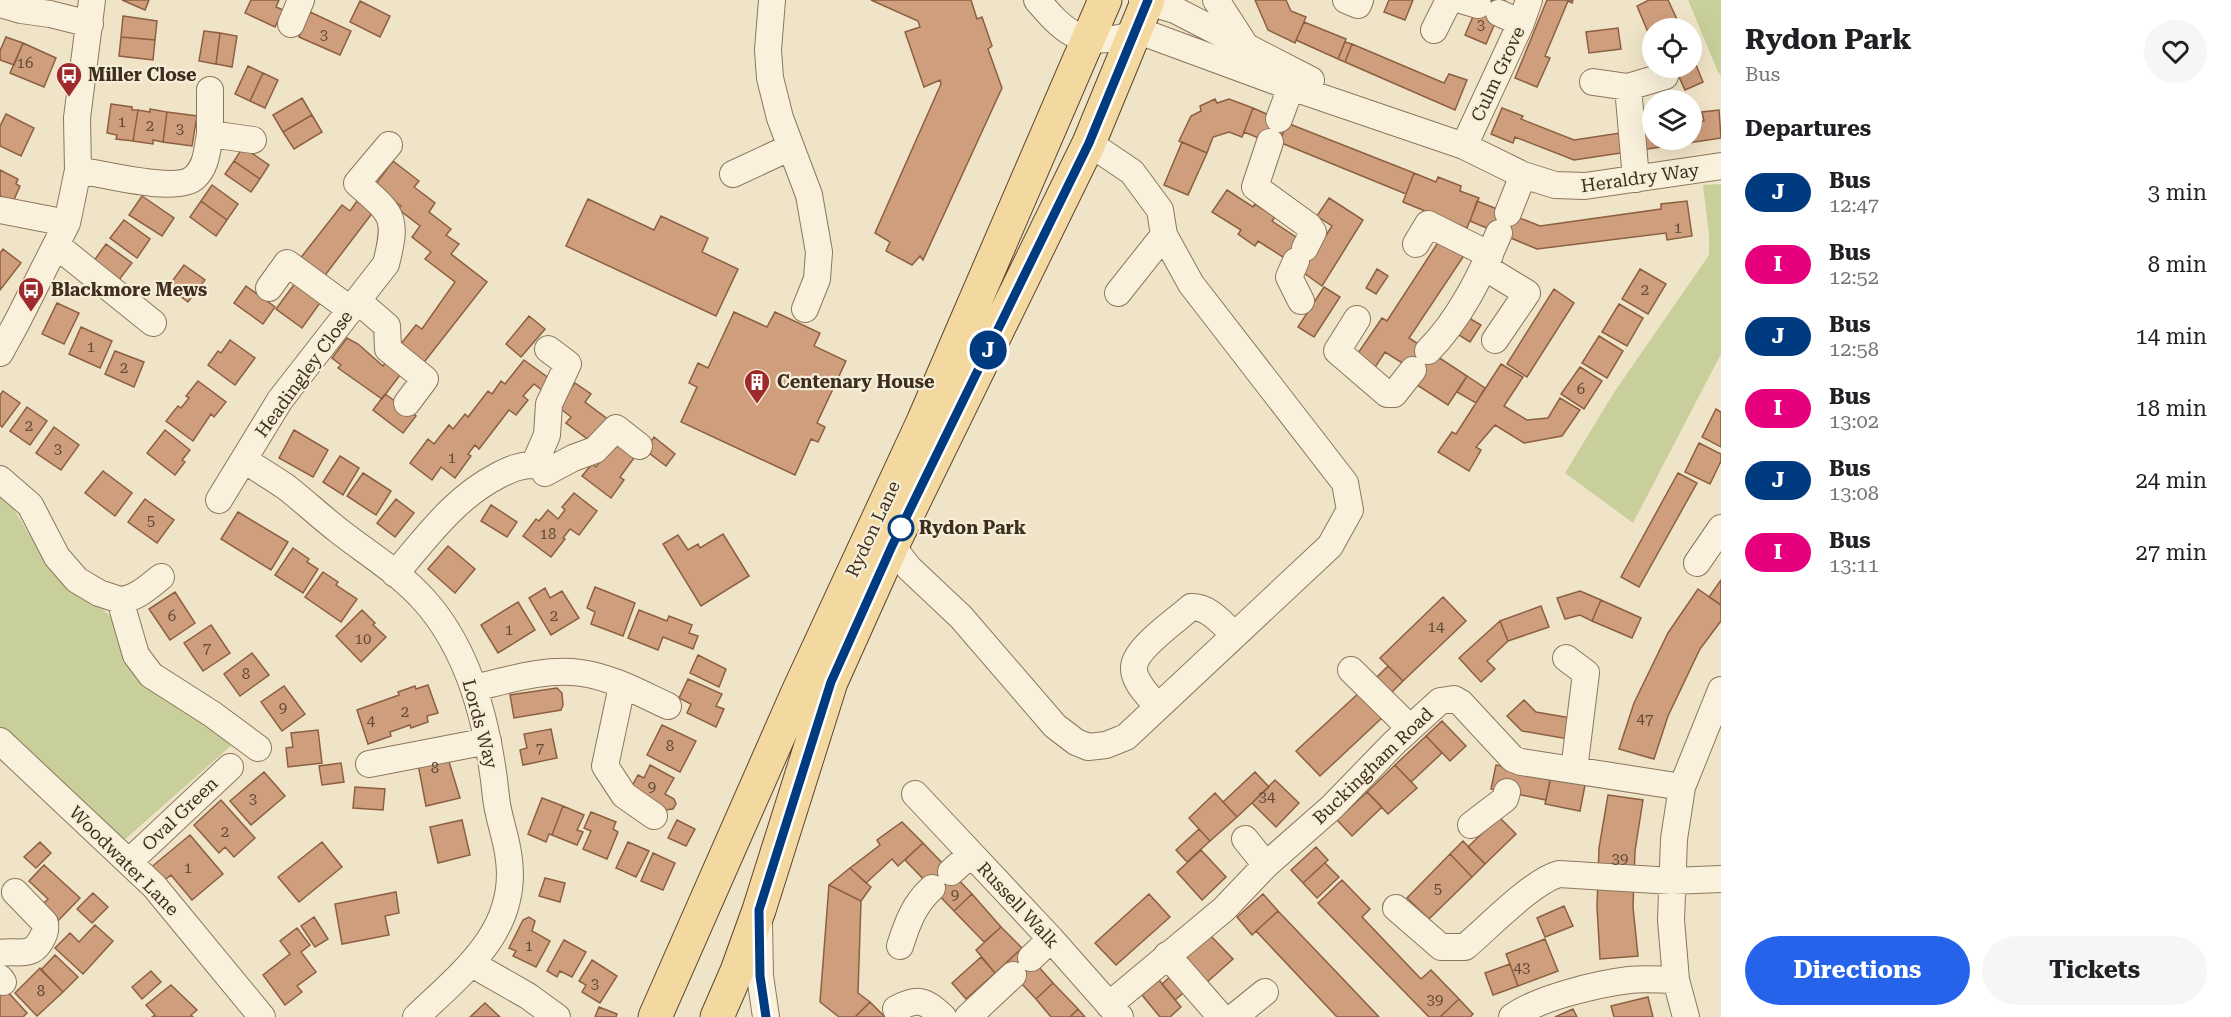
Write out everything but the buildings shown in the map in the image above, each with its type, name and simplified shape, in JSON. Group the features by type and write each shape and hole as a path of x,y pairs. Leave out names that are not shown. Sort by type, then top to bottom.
{"main road":[{"name":"Rydon Lane","path":"659,1014 798,692 923,422 1105,0"},
{"name":"Rydon Lane","path":"717,1017 737,971 759,910 831,682 892,546 1089,143 1143,8"}],"street":[{"path":"291,24 301,0"},
{"path":"772,0 768,50 770,78 780,118 809,195 819,252 817,279 805,309"},
{"path":"1036,0 1068,33 1088,40 1123,37 1143,8"},
{"path":"1216,0 1247,48"},
{"path":"1346,0 1358,5 1360,0"},
{"path":"1434,30 1449,0"},
{"path":"0,4 50,14 91,12 77,118 78,170 62,234 0,353"},
{"name":"Heraldry Way","path":"1366,111 1331,89 1175,10 1143,8 1150,34 1291,87 1464,146 1523,176 1569,187 1721,166"},
{"name":"Culm Grove","path":"1464,146 1498,8"},
{"path":"1593,82 1628,87 1658,78"},
{"path":"1291,87 1255,187 1309,226 1313,232 1289,277 1301,301"},
{"path":"1628,87 1636,179"},
{"path":"78,170 170,185 185,183 195,178 203,166 210,134 210,90"},
{"path":"210,134 253,140"},
{"path":"892,546 909,568 961,617 1055,726 1076,742 1088,747 1106,745 1126,737 1330,546 1350,510 1345,483 1191,284 1164,235 1160,210 1132,172 1089,143"},
{"name":"Headingley Close","path":"219,500 280,400 386,264 393,224 388,210 357,183 389,146"},
{"path":"733,174 790,147"},
{"path":"1357,319 1336,351 1387,394 1394,394 1420,360 1446,334 1495,242 1523,176"},
{"path":"0,210 62,234 153,323"},
{"path":"1416,244 1428,224 1495,242 1527,293 1495,340"},
{"path":"1118,293 1164,235"},
{"path":"269,288 287,263 387,326 388,350 425,379 407,403"},
{"path":"546,477 549,404 568,364 548,350"},
{"path":"546,477 573,458 595,450 616,428 639,446"},
{"name":"Lords Way","path":"244,460 286,487 423,599 456,648 474,688 488,741 496,801 507,842 510,875 508,894 497,928 486,948 416,1017"},
{"path":"395,574 450,509 466,495 514,468 546,477"},
{"path":"0,479 30,505 57,557 77,580 99,593 120,600 141,593 161,577"},
{"path":"1696,563 1721,528"},
{"path":"120,600 136,654 151,675 212,714 258,748"},
{"path":"1158,707 1138,681 1134,668 1139,652 1191,607 1200,606 1207,610 1234,635"},
{"path":"1566,658 1586,673 1574,770"},
{"path":"1351,670 1410,728"},
{"path":"474,688 518,678 566,672 602,677 668,706"},
{"path":"622,686 605,766 624,795 654,816"},
{"path":"1686,1017 1677,980 1671,920 1674,839 1682,787 1721,690"},
{"name":"Buckingham Road","path":"1115,1011 1167,955 1224,909 1266,865 1332,807 1440,701 1454,699 1461,703 1513,763 1521,762 1682,787"},
{"path":"369,764 488,741"},
{"name":"Woodwater Lane","path":"1,743 130,861 154,886 262,1017"},
{"name":"Oval Green","path":"130,861 230,767"},
{"path":"1471,825 1505,799 1507,792"},
{"name":"Russell Walk","path":"915,794 1115,1011"},
{"path":"1245,839 1266,865"},
{"path":"900,946 909,918 922,897 971,854"},
{"path":"1396,908 1441,947 1465,947 1528,892 1550,877 1559,874 1672,881 1721,879"},
{"path":"0,953 31,952 37,947 46,931 45,923 15,892"},
{"path":"759,910 760,976 766,1017"},
{"path":"974,1015 1051,939"},
{"path":"1167,955 1221,1017"},
{"path":"472,964 528,996 557,1017"},
{"path":"1512,1017 1520,1011 1574,992 1629,980 1677,980"},
{"path":"1234,1017 1265,992"},
{"path":"896,1009 908,1003 920,1001 931,1005 943,1017"}],"green space":[{"path":"1688,0 1721,0 1721,76 1702,34 1702,18 1696,18"},
{"path":"1721,184 1721,354 1633,523 1565,473 1615,391 1709,255 1703,185"},
{"path":"0,497 12,506 42,556 74,592 95,602 110,616 119,633 123,655 144,687 156,683 233,744 121,843 0,730"}],"bus line":[{"name":"J","path":"766,1017 760,976 759,910 831,682 892,546 1089,143 1148,0"}],"place":[{"name":"Miller Close","path":"69,98"},
{"name":"Blackmore Mews","path":"31,313"},
{"name":"Centenary House","path":"757,405"},
{"name":"Rydon Park","path":"901,528"}]}
